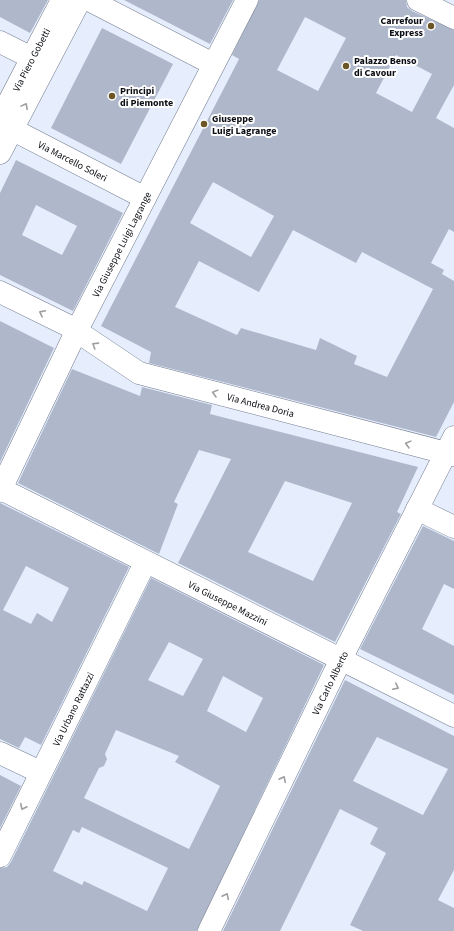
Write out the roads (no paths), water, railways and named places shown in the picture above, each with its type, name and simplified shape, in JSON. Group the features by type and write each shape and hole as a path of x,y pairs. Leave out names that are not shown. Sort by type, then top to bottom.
{"street":[{"name":"Via Piero Gobetti","path":"4,124 32,58 62,0"},
{"path":"0,153 4,124 80,0"},
{"path":"89,0 213,64"},
{"name":"Via Giuseppe Luigi Lagrange","path":"1,490 76,332 247,0"},
{"path":"418,0 454,18"},
{"path":"0,42 32,58"},
{"name":"Via Marcello Soleri","path":"4,124 145,198"},
{"name":"Via Andrea Doria","path":"0,292 68,326 139,373 451,449"},
{"name":"Via Carlo Alberto","path":"209,931 340,659 417,509 451,449"},
{"name":"Via Giuseppe Mazzini","path":"1,490 454,716"},
{"path":"417,509 454,527"},
{"name":"Via Urbano Rattazzi","path":"0,856 40,772 145,563"},
{"path":"0,753 40,772"}],"place":[{"name":"Carrefour Express","path":"431,26"},
{"name":"Palazzo Benso di Cavour","path":"346,66"},
{"name":"Principi di Piemonte","path":"112,96"},
{"name":"Giuseppe Luigi Lagrange","path":"204,124"}]}
